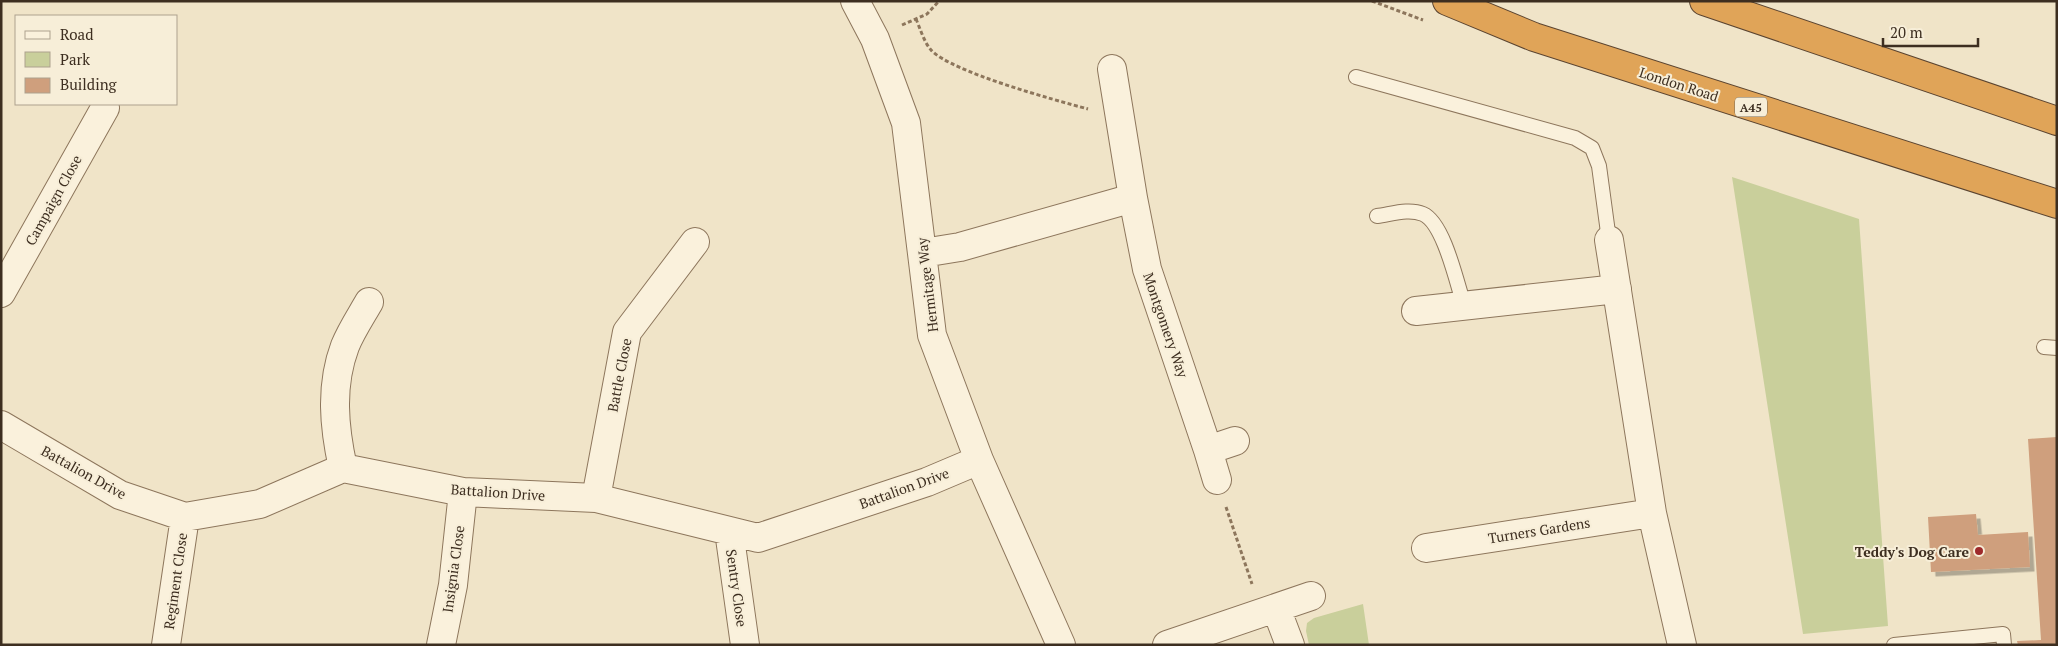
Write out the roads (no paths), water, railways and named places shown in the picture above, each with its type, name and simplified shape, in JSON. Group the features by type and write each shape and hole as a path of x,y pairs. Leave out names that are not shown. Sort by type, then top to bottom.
{"highway":[{"name":"London Road","path":"1447,1 1534,37 2057,204"},
{"path":"1704,1 2057,121"}],"street":[{"name":"Hermitage Way","path":"855,1 875,39 906,123 932,335 979,460 1061,645"},
{"name":"Montgomery Way","path":"1112,69 1133,198 1147,269 1217,480"},
{"name":"Campaign Close","path":"1,293 105,108"},
{"path":"923,253 960,246 1133,198"},
{"path":"1609,240 1652,513 1679,634"},
{"name":"Battle Close","path":"596,498 627,332 694,242"},
{"path":"1416,311 1617,289"},
{"path":"343,468 335,431 335,387 345,346 369,302"},
{"name":"Battalion Drive","path":"1,425 120,495 184,517 260,504 343,468 463,492 596,498 758,538 927,482 979,460"},
{"path":"1208,450 1235,441"},
{"name":"Insignia Close","path":"441,645 453,585 463,492"},
{"name":"Turners Gardens","path":"1426,548 1652,513"},
{"name":"Regiment Close","path":"166,645 184,517"},
{"name":"Sentry Close","path":"729,531 745,645"},
{"path":"1167,645 1312,596"},
{"path":"1269,610 1290,645"}],"lane":[{"path":"1356,77 1575,138 1592,148 1599,166 1609,240"},
{"path":"1377,216 1409,211 1424,214 1437,226 1464,305"},
{"path":"1894,645 2003,634 2004,645"}],"place":[{"name":"Teddy's Dog Care","path":"1979,551"}]}
